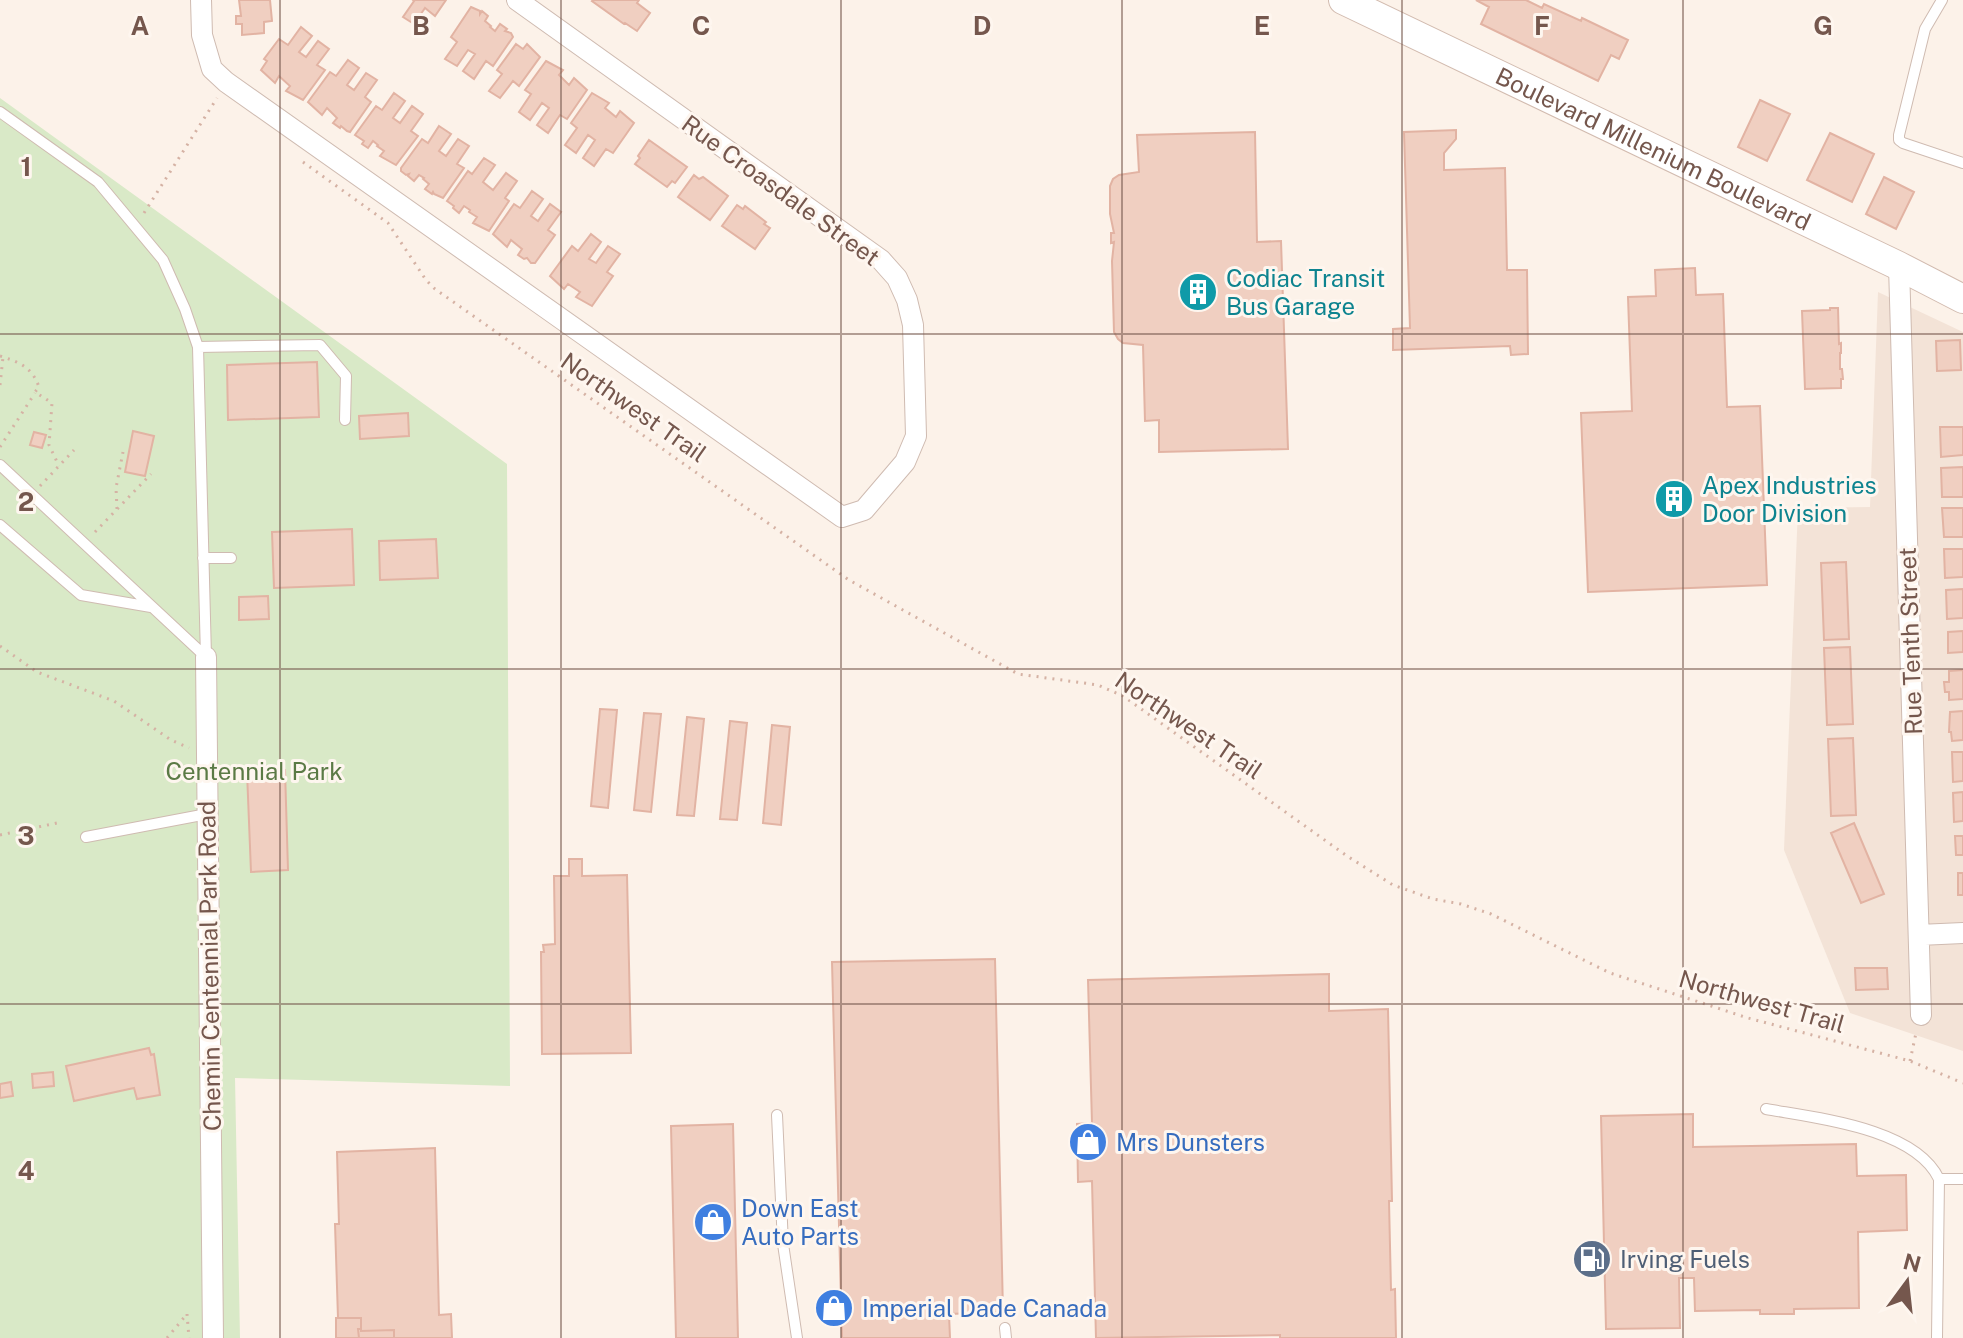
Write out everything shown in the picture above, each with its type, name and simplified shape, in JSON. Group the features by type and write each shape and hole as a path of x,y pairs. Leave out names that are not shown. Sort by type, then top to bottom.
{"main road":[{"name":"Boulevard Millenium Boulevard","path":"1343,0 1963,299"}],"street":[{"path":"201,0 202,35 221,90"},
{"name":"Rue Croasdale Street","path":"221,90 842,517 864,510 905,462 916,436 913,325 897,278 881,260 517,0"},
{"name":"Rue Tenth Street","path":"1899,266 1921,1015"},
{"name":"Chemin Centennial Park Road","path":"206,657 213,1338"},
{"path":"1919,935 1963,933"}],"lane":[{"path":"1942,0 1923,36 1899,140 1963,163"},
{"name":"Chemin Centennial Park Road","path":"0,112 98,182 163,260 185,309 198,347 206,657"},
{"path":"198,347 320,345 346,376 345,420"},
{"path":"0,465 206,657"},
{"path":"0,525 81,595 152,608"},
{"path":"203,558 231,558"},
{"path":"86,837 207,814"},
{"path":"1766,1109 1824,1119 1893,1139 1921,1155 1934,1169 1939,1179 1937,1338"},
{"path":"777,1115 783,1244 797,1338"},
{"path":"1939,1179 1963,1179"}],"path":[{"path":"136,227 221,90"},
{"name":"Northwest Trail","path":"388,223 435,289 849,580 1018,674 1098,685 1123,696 1347,856 1393,885 1491,914 1610,973 1748,1018 1910,1061 1963,1083"},
{"path":"0,385 1,356 25,366 34,374 39,387 0,447"},
{"path":"35,392 52,403 49,445 59,466"},
{"path":"31,495 74,450"},
{"path":"117,509 116,488 123,452"},
{"path":"84,544 151,474"},
{"path":"0,646 37,672 114,701 171,740 207,757"},
{"path":"0,835 57,823"},
{"path":"1910,1061 1921,1015"},
{"path":"167,1338 187,1314 189,1338"}],"shaded area":[{"path":"1878,292 1963,332 1963,1051 1850,1013 1784,850 1798,508 1870,507"}],"green space":[{"name":"Centennial Park","path":"0,98 507,464 510,1086 235,1078 240,1338 0,1338"}],"building":[{"path":"239,0 270,0 272,21 264,22 264,33 242,35 242,24 236,24 236,16 241,16"},
{"path":"413,0 446,0 435,16 425,8 414,24 403,17"},
{"path":"593,0 639,0 637,3 650,13 637,31"},
{"path":"1476,0 1526,0 1542,8 1544,4 1628,40 1619,59 1611,55 1598,81 1481,24 1489,7"},
{"path":"471,7 488,16 485,21 495,31 500,24 513,37 493,66 486,61 474,79 463,71 475,54 468,50 457,66 445,59 457,42 451,37"},
{"path":"301,27 312,36 299,52 306,57 318,41 329,49 317,65 325,70 303,100 286,91 290,86 279,76 275,83 261,70 267,61 264,59 279,39 288,45"},
{"path":"516,44 523,49 527,44 540,57 519,86 513,81 500,98 489,91 502,74 497,70"},
{"path":"348,60 359,68 347,85 354,90 366,73 377,80 365,97 371,102 350,132 333,123 337,118 327,108 322,115 308,102 330,72 336,76"},
{"path":"546,61 563,70 559,75 569,85 574,78 587,90 567,119 560,115 548,133 537,125 549,108 542,103 530,120 519,112 531,94 525,90"},
{"path":"394,93 405,101 393,118 400,123 412,106 423,114 411,131 418,136 396,165 380,156 384,151 373,141 368,148 355,135 376,106 382,110"},
{"path":"592,93 609,103 605,108 616,117 620,111 634,123 613,153 606,149 594,166 583,158 595,140 588,135 576,153 565,145 577,128 571,123"},
{"path":"1760,100 1790,114 1767,161 1738,147"},
{"path":"439,126 451,134 439,151 446,156 458,139 469,146 457,164 464,168 443,198 425,189 429,184 424,178 419,175 414,181 409,174 401,171 422,139 428,143"},
{"path":"1456,130 1456,139 1444,153 1444,170 1505,168 1507,270 1527,270 1528,354 1511,355 1510,346 1393,350 1393,329 1410,328 1404,132"},
{"name":"Codiac Transit Bus Garage","path":"1255,132 1257,242 1281,241 1288,449 1159,452 1159,420 1145,421 1143,345 1123,343 1114,332 1114,242 1111,243 1111,233 1114,233 1110,186 1119,175 1139,172 1137,135"},
{"path":"1830,133 1874,154 1852,202 1807,180"},
{"path":"649,140 687,167 675,183 672,181 667,187 635,164"},
{"path":"484,158 495,165 483,182 493,190 506,173 517,181 505,198 509,201 489,231 473,223 477,217 470,210 464,206 459,213 447,201 468,171 472,174"},
{"path":"694,175 699,179 703,177 728,196 710,220 678,197"},
{"path":"1884,177 1914,192 1896,229 1866,214"},
{"path":"532,191 543,199 531,216 538,221 550,204 561,212 548,230 555,235 535,263 518,255 522,249 511,240 507,247 493,234 514,204 520,208"},
{"path":"737,205 743,209 745,206 770,228 755,249 722,226"},
{"path":"591,234 601,242 589,259 596,263 608,246 620,254 607,272 613,276 592,306 576,297 580,292 568,284 564,289 550,276 572,246 578,251"},
{"name":"Apex Industries Door Division","path":"1695,268 1696,295 1723,294 1727,407 1760,406 1767,585 1588,592 1581,413 1632,411 1628,297 1656,296 1655,270"},
{"path":"1838,308 1841,388 1805,389 1802,311"},
{"path":"1960,340 1961,370 1937,371 1936,341"},
{"path":"317,362 319,417 228,420 227,365"},
{"path":"408,413 409,436 360,439 359,416"},
{"path":"1940,427 1963,427 1963,455 1941,457"},
{"path":"133,431 154,436 145,476 125,472"},
{"path":"34,432 46,435 42,448 30,445"},
{"path":"1963,467 1963,497 1942,497 1941,468"},
{"path":"1942,508 1963,508 1963,537 1944,537"},
{"path":"352,529 354,585 274,588 272,532"},
{"path":"436,539 438,578 380,580 379,541"},
{"path":"1944,549 1963,549 1963,577 1945,578"},
{"path":"1846,562 1849,639 1824,640 1821,563"},
{"path":"1963,589 1963,618 1947,619 1946,590"},
{"path":"268,596 269,619 239,620 239,597"},
{"path":"1963,631 1963,652 1948,653 1948,632"},
{"path":"1850,647 1853,724 1827,725 1824,648"},
{"path":"1963,670 1963,699 1949,700 1944,682 1949,682 1949,671"},
{"path":"600,709 617,710 608,808 591,806"},
{"path":"1963,711 1963,740 1952,741 1950,712"},
{"path":"644,713 661,714 651,812 634,810"},
{"path":"687,717 704,719 694,816 677,815"},
{"path":"730,721 747,723 737,820 720,819"},
{"path":"772,725 790,727 781,825 763,823"},
{"path":"1853,738 1856,815 1831,816 1828,739"},
{"path":"1952,752 1963,752 1963,781 1953,782"},
{"path":"285,770 288,870 251,872 247,772"},
{"path":"1963,792 1963,821 1954,822 1953,793"},
{"path":"1854,823 1884,894 1861,903 1831,833"},
{"path":"1955,836 1963,836 1963,855 1956,855"},
{"path":"569,859 582,859 582,876 627,875 631,1053 542,1054 541,952 544,952 543,945 555,944 554,876 569,876"},
{"path":"1958,873 1963,873 1963,895 1958,895"},
{"path":"995,959 1003,1312 949,1314 950,1338 842,1338 832,962"},
{"path":"1855,968 1887,968 1888,989 1856,990"},
{"path":"1329,974 1329,1011 1388,1009 1391,1290 1395,1289 1396,1338 1280,1338 1280,1335 1096,1338 1092,1181 1078,1182 1077,1124 1092,1123 1088,980"},
{"path":"149,1048 151,1055 154,1054 160,1095 137,1099 134,1088 74,1101 66,1066"},
{"path":"53,1072 54,1086 33,1088 32,1074"},
{"path":"11,1082 13,1096 0,1098 0,1084"},
{"path":"1693,1114 1693,1147 1856,1144 1857,1176 1906,1175 1907,1230 1858,1232 1859,1308 1794,1309 1794,1314 1760,1314 1760,1310 1695,1311 1694,1278 1679,1278 1680,1328 1606,1329 1601,1116"},
{"path":"733,1124 738,1338 676,1338 671,1126"},
{"path":"435,1148 439,1315 451,1314 452,1338 394,1338 394,1330 361,1331 361,1318 338,1318 335,1224 339,1224 337,1152"},
{"path":"336,1318 361,1318 359,1338 336,1338"},
{"path":"358,1329 394,1330 394,1338 359,1338"}],"place":[{"name":"Codiac Transit Bus Garage","path":"1198,292"},
{"name":"Apex Industries Door Division","path":"1674,499"},
{"name":"Mrs Dunsters","path":"1088,1142"},
{"name":"Down East Auto Parts","path":"713,1222"},
{"name":"Irving Fuels","path":"1592,1259"},
{"name":"Imperial Dade Canada","path":"834,1308"}]}
